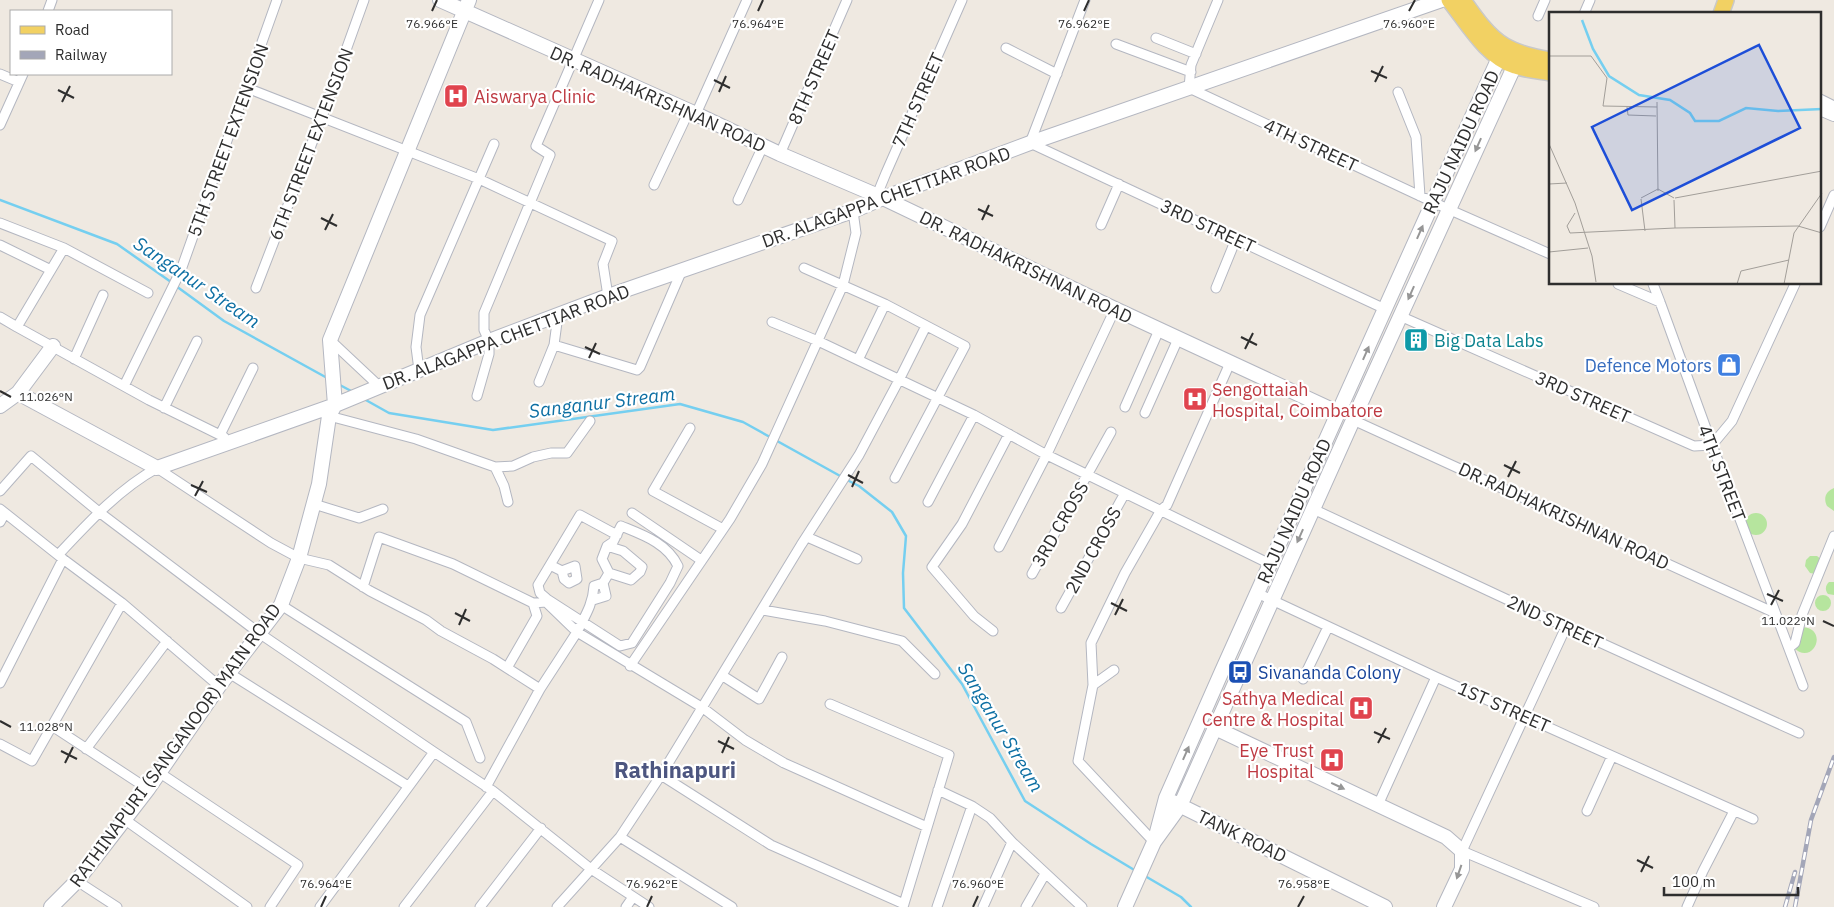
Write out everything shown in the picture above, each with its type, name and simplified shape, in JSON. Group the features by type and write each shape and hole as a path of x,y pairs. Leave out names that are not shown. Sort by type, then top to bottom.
{"main road":[{"path":"1449,0 1485,45 1549,73"},
{"path":"1463,0 1502,52"},
{"path":"1722,12 1726,0"},
{"path":"1517,59 1549,60"}],"street":[{"name":"5TH STREET EXTENSION","path":"124,386 180,273 277,0"},
{"name":"6TH STREET EXTENSION","path":"256,288 322,117 364,0"},
{"name":"DR. RADHAKRISHNAN ROAD","path":"440,0 468,6 574,61 693,112 780,154 883,198 1178,339 1339,413"},
{"path":"477,396 489,354 489,341 484,330 484,313 550,155 536,146 599,0"},
{"path":"654,185 693,112 747,0"},
{"name":"8TH STREET","path":"780,154 848,0"},
{"name":"7TH STREET","path":"883,198 877,195 962,0"},
{"path":"1030,143 1085,0"},
{"path":"1189,88 1196,54 1218,0"},
{"name":"DR. ALAGAPPA CHETTIAR ROAD","path":"157,468 226,438 349,400 489,341 608,296 853,211 1030,143 1442,0"},
{"path":"1538,16 1544,0"},
{"path":"1585,12 1590,0"},
{"name":"RATHINAPURI (SANGANOOR) MAIN ROAD","path":"51,907 77,881 148,789 219,686 281,605 299,558 319,484 333,406 331,347 468,6"},
{"path":"1156,38 1196,54"},
{"path":"1116,44 1191,72"},
{"path":"1006,48 1057,74"},
{"name":"RAJU NAIDU ROAD","path":"1154,842 1166,798 1385,309 1427,199 1502,52"},
{"name":"RAJU NAIDU ROAD","path":"1154,842 1180,806 1517,59"},
{"path":"0,74 21,78 0,125"},
{"path":"247,88 479,179 612,242 603,264 608,296"},
{"name":"4TH STREET","path":"1189,88 1448,209"},
{"path":"1398,92 1416,137 1427,199"},
{"path":"1822,101 1834,106"},
{"path":"1822,109 1834,114"},
{"path":"1822,115 1834,120"},
{"name":"3RD STREET","path":"1030,143 1385,309"},
{"path":"419,370 416,347 420,315 494,144"},
{"path":"738,200 763,146"},
{"path":"1101,225 1119,184"},
{"path":"1822,222 1834,195"},
{"path":"1448,209 1549,254"},
{"path":"630,666 722,528 762,464 843,285 856,232 853,211"},
{"path":"0,222 64,248 148,293"},
{"path":"1216,288 1236,239"},
{"path":"0,246 51,270"},
{"path":"17,326 64,248"},
{"path":"804,268 885,304 965,346 895,478"},
{"path":"554,345 637,370 640,368 682,270"},
{"path":"1620,285 1660,302"},
{"name":"4TH STREET","path":"1653,285 1804,686"},
{"path":"1712,445 1732,421 1795,285"},
{"path":"74,359 102,295"},
{"path":"858,360 885,304"},
{"path":"999,548 1047,454 1115,309"},
{"path":"539,382 554,345 558,315"},
{"name":"3RD STREET","path":"1400,316 1694,446 1712,445"},
{"path":"0,317 164,408 226,438 253,368"},
{"path":"772,322 974,415 1045,454 1270,564"},
{"path":"557,907 620,837 661,775 853,464 926,326"},
{"path":"1125,407 1159,330"},
{"path":"1145,413 1178,339"},
{"path":"164,408 197,341"},
{"path":"0,406 18,392 53,346"},
{"path":"331,347 377,387"},
{"path":"1125,907 1154,842 1078,761 1093,685 1091,643 1125,573 1161,510 1167,505 1178,483 1230,363"},
{"path":"18,392 157,468 271,543 299,558 328,565 426,620 441,631 540,689"},
{"path":"333,406 416,439 495,466 513,466 533,457 551,453 566,453 590,421"},
{"path":"928,502 974,415"},
{"name":"DR.RADHAKRISHNAN ROAD","path":"1353,420 1775,613"},
{"path":"690,428 653,491 722,528"},
{"name":"3RD CROSS","path":"1032,574 1111,432"},
{"path":"993,631 974,616 932,567 962,524 1009,434"},
{"path":"0,491 31,456 99,512 260,633 490,789 591,869 648,907"},
{"path":"495,466 504,486 508,502"},
{"path":"0,683 60,557 99,512 146,474 157,468"},
{"name":"2ND CROSS","path":"1061,608 1125,493"},
{"path":"314,504 359,518 383,509"},
{"name":"2ND STREET","path":"1313,509 1799,734"},
{"path":"0,522 2,511 122,603 219,686"},
{"path":"632,513 701,560"},
{"path":"607,546 623,551 642,567 636,577 631,580 609,574 602,559 607,546 613,542 617,535 621,526 659,542 674,557 678,566 670,583 632,643 620,646 540,593 538,585 580,515 617,535"},
{"path":"1790,647 1795,643 1802,615 1834,536"},
{"path":"363,586 379,537 453,564 533,603 546,602 577,632 630,666 703,708 745,740 784,763 927,827"},
{"path":"807,537 857,559"},
{"path":"550,565 562,572"},
{"path":"404,907 490,789 540,689 583,621 593,600 594,586 603,584 609,574"},
{"name":"1ST STREET","path":"1257,594 1436,677 1753,819"},
{"path":"0,744 32,761 122,603"},
{"path":"507,668 537,616 533,603"},
{"path":"281,605 466,722 480,758"},
{"path":"764,610 825,621 902,641 935,674"},
{"path":"1303,679 1328,627"},
{"path":"1444,907 1462,869 1462,851 1566,627"},
{"path":"86,749 167,641"},
{"path":"723,676 759,699 782,657"},
{"path":"1093,685 1114,670"},
{"path":"229,673 408,786"},
{"path":"1378,805 1436,677"},
{"path":"661,775 771,845 904,906 949,754 830,704"},
{"path":"52,726 148,789"},
{"path":"1215,728 1446,837 1462,851 1594,907"},
{"path":"320,907 434,752"},
{"path":"1587,811 1612,756"},
{"path":"160,773 298,865 270,907"},
{"path":"938,790 972,806 990,818 1045,874 1082,907"},
{"name":"TANK ROAD","path":"1166,798 1384,907"},
{"path":"937,907 972,806"},
{"path":"1687,907 1734,811"},
{"path":"124,819 247,907"},
{"path":"480,907 541,828"},
{"path":"620,837 732,907"},
{"path":"983,907 1012,842"},
{"path":"1026,907 1045,874"},
{"path":"42,907 69,881 77,881 117,907"},
{"path":"60,907 75,892 77,881"},
{"path":"626,907 633,897"}],"green space":[{"path":"1834,488 1834,511 1827,506 1825,498 1827,493"},
{"path":"1756,513 1764,516 1767,524 1764,532 1756,535 1748,532 1745,524 1748,516"},
{"path":"1810,556 1817,556 1822,560 1816,574 1810,573 1805,566 1806,560"},
{"path":"1829,582 1834,582 1834,595 1828,594 1826,591 1826,586"},
{"path":"1823,595 1829,597 1831,603 1829,609 1823,611 1817,609 1815,603 1817,597"},
{"path":"1802,627 1810,629 1817,639 1816,645 1807,653 1800,652 1793,647"}],"waterway":[{"name":"Sanganur Stream","path":"0,200 117,244 171,282"},
{"name":"Sanganur Stream","path":"176,286 224,321 329,379"},
{"name":"Sanganur Stream","path":"338,384 353,392"},
{"name":"Sanganur Stream","path":"364,399 389,413 493,430 680,404 743,422 842,477"},
{"name":"Sanganur Stream","path":"847,480 859,486 892,512 906,536 903,573 904,608 962,684 1025,801 1136,871"},
{"name":"Sanganur Stream","path":"1145,876 1181,897 1191,907"}],"railway":[{"path":"1795,907 1811,820 1834,757"},
{"path":"1785,907 1795,872"}],"place":[{"name":"Aiswarya Clinic","path":"456,96"},
{"name":"Big Data Labs","path":"1416,340"},
{"name":"Defence Motors","path":"1729,365"},
{"name":"Sengottaiah Hospital, Coimbatore","path":"1195,399"},
{"name":"Sivananda Colony","path":"1240,672"},
{"name":"Sathya Medical Centre & Hospital","path":"1361,708"},
{"name":"Eye Trust Hospital","path":"1332,760"}],"district":[{"name":"Rathinapuri","path":"675,769"}]}
